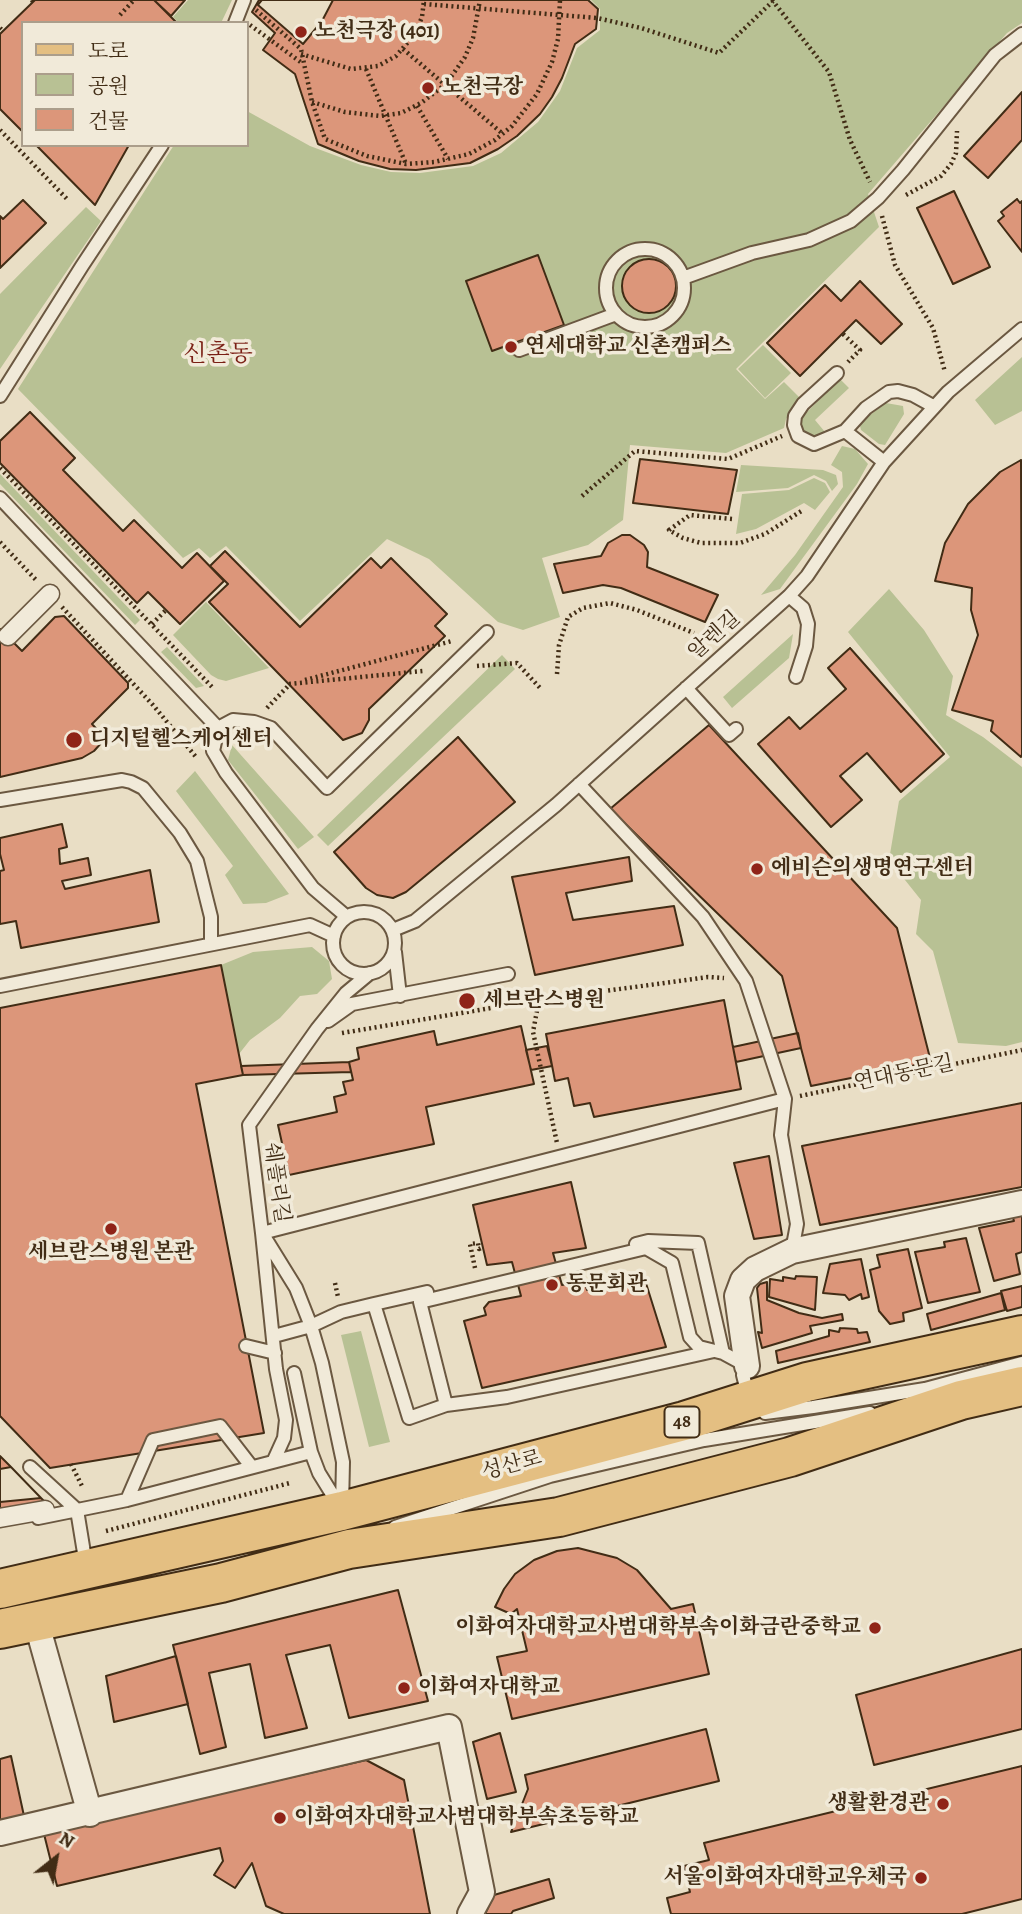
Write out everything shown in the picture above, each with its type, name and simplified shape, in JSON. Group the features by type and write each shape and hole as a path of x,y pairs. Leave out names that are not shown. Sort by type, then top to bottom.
{"main road":[{"name":"성산로","path":"18,1625 221,1583 345,1530 807,1382 1022,1335"},
{"name":"성산로","path":"0,1589 87,1569 345,1530 559,1517 822,1448 961,1400 1022,1386"}],"street":[{"path":"8,636 50,594"},
{"path":"747,1366 737,1296 743,1280 755,1269 792,1251 1022,1203"},
{"path":"0,1518 45,1510"},
{"path":"18,1625 90,1814"},
{"path":"0,1833 90,1814 449,1727 482,1892 470,1914"}],"lane":[{"path":"236,21 249,4"},
{"path":"683,278 752,253 809,240 851,221 879,203 995,55 1022,34"},
{"path":"0,396 161,147"},
{"path":"645,248 669,257 678,266 685,290 682,303 664,323 639,327 616,314 608,303 607,277 612,265 621,256 632,250 645,248"},
{"path":"519,350 616,314"},
{"name":"알렌길","path":"393,930 415,921 579,784 789,596 807,576 884,462 933,406 1022,329"},
{"path":"836,373 803,404 795,416 798,436 814,444 845,431 866,408 889,392 898,391 913,395 933,406"},
{"path":"845,431 884,462"},
{"path":"0,498 218,727"},
{"path":"789,596 803,608 808,624 806,646 796,677"},
{"path":"218,727 233,720 254,722 271,728 327,788 487,632"},
{"path":"686,688 729,735 736,729"},
{"path":"218,727 213,751 226,773 313,888 347,917"},
{"path":"0,800 122,780 143,788 180,832 197,862 211,917 211,943"},
{"path":"579,784 703,917 746,981 785,1099 782,1135 797,1224 792,1251"},
{"path":"395,949 387,965 370,973 350,970 342,964 334,946 334,936 347,917 356,913 367,912 385,920 393,930 400,996"},
{"path":"0,986 310,925 334,936"},
{"name":"쉐플리길","path":"345,1530 343,1462 322,1363 312,1326 296,1288 262,1233 249,1125 317,1029 346,993 370,973"},
{"path":"317,1029 352,1004 508,974"},
{"path":"275,1460 285,1438 285,1420 262,1233 785,1099"},
{"path":"274,1336 312,1326 341,1311 648,1241 698,1244 718,1352"},
{"path":"446,1405 419,1301 646,1248 672,1263 690,1337 699,1347 718,1352 747,1366 743,1375 746,1387 721,1410"},
{"path":"374,1304 409,1418 446,1405 506,1397 718,1352"},
{"path":"246,1346 275,1353"},
{"path":"684,1421 813,1407 925,1389 1022,1363"},
{"path":"294,1373 311,1451 345,1530"},
{"path":"127,1500 153,1440 220,1426 251,1466"},
{"path":"0,1526 127,1500 311,1451"},
{"path":"30,1467 77,1510 87,1569"}],"path":[{"path":"312,102 345,111 385,115 401,113 417,106 446,84 470,47 480,0"},
{"path":"301,51 312,102 325,139 367,156 406,164 447,159 469,154 503,134 520,117 544,81 552,62 558,39 560,0"},
{"path":"249,4 301,51 351,69 366,69 387,62 403,49 415,34 422,17 424,2 479,10 597,18 641,27 719,52 773,0 830,72 850,140 879,203 895,265 933,328 946,377"},
{"path":"120,15 133,1"},
{"path":"270,41 302,63"},
{"path":"403,49 503,134"},
{"path":"366,69 406,164"},
{"path":"417,106 447,159"},
{"path":"879,203 941,176 956,153 957,129"},
{"path":"0,130 67,199"},
{"path":"843,334 860,350"},
{"path":"582,496 635,451 728,459 795,430"},
{"path":"0,468 214,689"},
{"path":"732,519 690,515 669,530 683,538 701,543 740,543 765,534 803,510"},
{"path":"0,542 104,650 171,725 203,768"},
{"path":"557,674 559,645 568,617 583,608 610,603 637,610 694,633"},
{"path":"152,624 166,610"},
{"path":"254,722 289,684 487,632"},
{"path":"477,666 517,663 541,689"},
{"path":"289,684 436,670"},
{"path":"335,1034 539,1000 708,976 746,981"},
{"path":"539,1000 533,1032 560,1158"},
{"name":"연대동문길","path":"785,1099 1022,1050"},
{"path":"475,1268 470,1244 478,1243 479,1249 481,1248"},
{"path":"71,1464 83,1488"},
{"path":"106,1531 290,1483"}],"green space":[{"path":"188,0 232,0 222,21 177,21 173,17"},
{"path":"591,0 1022,0 1022,23 1007,33 868,194 879,227 736,369 765,399 784,382 801,399 786,419 784,428 726,453 630,445 623,520 588,545 542,558 560,617 523,630 498,622 429,559 387,539 300,621 226,546 210,558 199,548 183,558 18,389 173,147 248,147 248,112 310,146 361,165 391,172 420,173 473,166 501,153 538,122 560,91 577,48 600,30 600,9"},
{"path":"86,207 101,221 0,369 0,294"},
{"path":"763,345 791,373 765,398 738,369"},
{"path":"1022,357 1022,411 995,425 975,400"},
{"path":"840,379 849,388 815,420 825,432 817,438 809,437 801,431 800,419"},
{"path":"886,403 903,406 904,414 885,445 879,444 861,430 860,426 862,421"},
{"path":"842,446 855,449 868,464 857,484 780,589 761,595 795,555 843,487 842,472 831,465"},
{"path":"741,465 823,470 836,475 838,484 832,491 826,481 814,475 788,488 736,492"},
{"path":"0,474 140,620 135,625 0,484"},
{"path":"814,478 825,483 830,492 815,510 804,503 756,529 736,534 742,494 789,490"},
{"path":"889,589 924,630 953,676 946,715 983,737 1022,767 1022,1042 1006,1046 958,1043 933,951 916,934 921,900 889,860 899,801 950,757 848,632"},
{"path":"206,602 269,668 226,681 211,675 173,635"},
{"path":"793,634 789,658 732,708 723,697"},
{"path":"167,647 204,686 196,688 161,652"},
{"path":"502,655 515,669 328,846 317,835"},
{"path":"232,745 314,837 298,849 228,760"},
{"path":"195,771 289,894 266,903 243,904 225,875 233,866 176,791"},
{"path":"312,947 329,961 332,979 317,994 300,996 280,1018 250,1040 239,1054 221,965 253,952"},
{"path":"361,1331 390,1442 369,1447 341,1335"}],"building":[{"path":"35,0 154,0 175,21 21,21 21,130 0,109 0,34"},
{"path":"154,0 185,0 171,16"},
{"name":"노천극장","path":"259,0 588,0 598,9 596,29 575,44 552,97 540,114 517,136 470,163 416,170 390,169 359,161 318,144 295,74 263,50 275,33 252,12"},
{"name":"노천극장 (401)","path":"262,0 333,0 322,21 303,44 258,5"},
{"path":"1022,92 1022,140 988,178 964,156"},
{"path":"38,147 128,147 95,205"},
{"path":"954,191 990,267 953,284 917,208"},
{"path":"1017,199 1020,203 1022,201 1022,252 998,221 1004,216 1001,212"},
{"path":"23,200 46,223 0,268 0,216 3,219"},
{"path":"538,255 564,325 492,351 466,281"},
{"path":"649,259 668,267 676,286 668,305 649,313 630,305 622,286 630,267"},
{"path":"860,281 902,324 881,344 856,320 800,376 767,343 825,285 841,301"},
{"path":"30,412 75,458 63,470 123,531 134,520 182,568 197,553 224,581 180,624 148,592 137,603 0,463 0,441"},
{"path":"640,459 737,470 728,514 633,503"},
{"path":"1021,460 1021,757 991,731 993,721 952,710 978,635 971,610 972,588 935,581 945,543 968,504 1000,472"},
{"path":"622,535 630,535 644,545 648,552 647,567 718,595 705,622 621,588 603,585 563,593 554,564 601,556 608,543"},
{"path":"225,551 300,627 371,558 381,568 391,558 447,614 435,626 445,636 369,709 369,720 362,733 343,740 209,602 228,584 210,566"},
{"path":"64,616 128,683 128,688 92,724 103,736 103,741 94,751 82,758 0,777 0,629 22,651 55,617"},
{"path":"850,648 944,754 901,792 867,753 840,776 862,800 831,827 758,744 789,717 800,729 846,689 828,668"},
{"name":"에비슨의생명연구센터","path":"709,725 897,928 931,1062 811,1086 782,976 610,809"},
{"path":"458,737 515,802 406,892 393,898 377,895 366,888 334,852"},
{"path":"62,824 67,847 59,849 60,864 88,858 91,875 62,881 65,889 150,870 159,922 21,948 16,921 0,924 0,871 4,870 0,838"},
{"path":"629,857 632,881 566,893 573,920 674,906 683,945 535,975 512,877"},
{"name":"세브란스병원 본관","path":"221,965 243,1075 196,1084 264,1433 50,1468 0,1416 0,1008"},
{"path":"724,1000 741,1089 594,1117 590,1103 574,1106 568,1078 555,1081 546,1034"},
{"path":"521,1026 534,1084 426,1107 434,1144 289,1175 278,1125 337,1112 334,1097 346,1094 343,1082 353,1080 349,1062 359,1059 357,1048 434,1031 437,1045"},
{"path":"798,1033 801,1048 736,1062 733,1047"},
{"path":"547,1046 552,1066 531,1070 526,1050"},
{"path":"349,1062 351,1072 243,1075 241,1066"},
{"path":"1022,1103 1022,1187 820,1225 802,1146"},
{"path":"769,1156 782,1235 754,1239 734,1163"},
{"name":"동문회관","path":"571,1182 586,1248 553,1253 562,1285 584,1281 587,1290 645,1280 666,1347 482,1388 464,1321 486,1315 484,1308 489,1302 521,1296 512,1262 487,1265 473,1205"},
{"path":"1022,1214 1022,1252 1016,1254 1020,1274 994,1281 979,1228 1014,1221 1012,1215"},
{"path":"966,1238 980,1292 928,1303 915,1252 945,1247 944,1242"},
{"path":"908,1249 922,1308 903,1313 904,1321 890,1324 879,1311 870,1270 880,1267 877,1255"},
{"path":"861,1259 869,1297 862,1299 861,1294 849,1300 845,1295 823,1293 830,1264"},
{"path":"796,1276 817,1277 815,1310 769,1297 770,1279 783,1281 783,1277 795,1279"},
{"path":"767,1282 767,1300 799,1313 822,1318 842,1314 843,1320 810,1326 812,1333 762,1348 758,1332 762,1333 757,1288"},
{"path":"1022,1286 1022,1307 1007,1311 1001,1291"},
{"path":"1001,1293 1005,1310 931,1330 927,1314"},
{"path":"840,1328 857,1329 858,1333 867,1332 870,1342 778,1363 776,1351 829,1336 829,1330 839,1332"},
{"path":"0,1456 11,1467 41,1498 0,1502"},
{"path":"11,1467 48,1505 0,1513 0,1469"},
{"path":"578,1548 617,1558 637,1570 671,1609 693,1604 709,1674 512,1719 497,1657 527,1651 517,1609 511,1614 495,1607 515,1574 534,1560 557,1551"},
{"path":"398,1590 428,1701 349,1718 330,1645 286,1655 307,1728 265,1738 250,1664 209,1673 226,1747 200,1754 173,1645"},
{"path":"1022,1649 1022,1729 874,1765 856,1695"},
{"path":"176,1656 188,1704 114,1722 106,1676"},
{"path":"706,1729 719,1781 511,1832 528,1789 525,1775"},
{"path":"500,1733 516,1792 487,1799 473,1742"},
{"path":"11,1756 24,1816 0,1822 0,1759"},
{"path":"366,1760 404,1780 430,1914 284,1914 266,1906 252,1863 235,1888 214,1875 223,1861 220,1848 57,1886 44,1834"},
{"name":"생활환경관","path":"1022,1766 1022,1899 962,1914 671,1914 667,1898 690,1892 684,1866 709,1860 704,1843"},
{"path":"549,1879 554,1898 513,1911 511,1914 485,1914 494,1895"}],"place":[{"name":"노천극장 (401)","path":"301,32"},
{"name":"노천극장","path":"428,88"},
{"name":"연세대학교 신촌캠퍼스","path":"511,347"},
{"name":"디지털헬스케어센터","path":"74,740"},
{"name":"에비슨의생명연구센터","path":"757,869"},
{"name":"세브란스병원","path":"467,1001"},
{"name":"세브란스병원 본관","path":"111,1229"},
{"name":"동문회관","path":"552,1285"},
{"name":"이화여자대학교사범대학부속이화금란중학교","path":"875,1628"},
{"name":"이화여자대학교","path":"404,1688"},
{"name":"생활환경관","path":"943,1804"},
{"name":"이화여자대학교사범대학부속초등학교","path":"280,1818"},
{"name":"서울이화여자대학교우체국","path":"921,1878"}],"district":[{"name":"신촌동","path":"218,355"}]}
